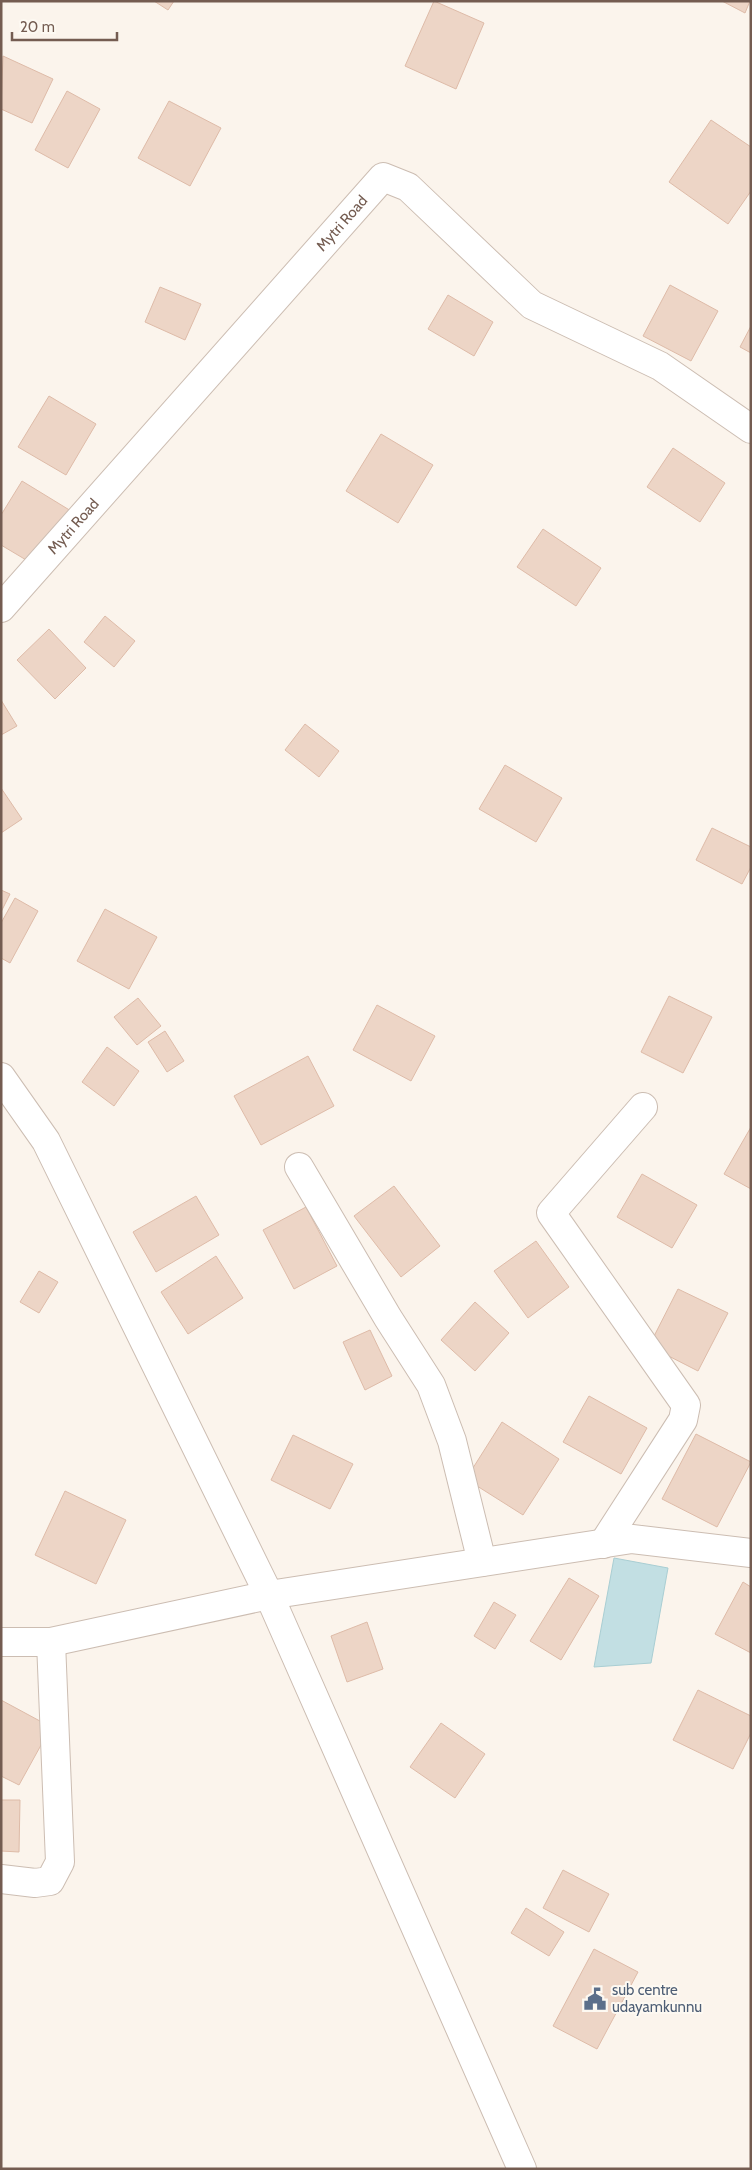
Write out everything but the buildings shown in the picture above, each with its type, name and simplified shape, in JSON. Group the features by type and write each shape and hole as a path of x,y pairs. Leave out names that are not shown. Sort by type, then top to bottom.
{"street":[{"name":"Mytri Road","path":"1,608 383,177 408,187 532,305 660,366 751,429"},
{"path":"1,1078 46,1141 269,1595 522,2169"},
{"path":"603,1544 683,1420 686,1405 551,1213 643,1107"},
{"path":"299,1168 388,1318 431,1385 452,1441 482,1562"},
{"path":"1,1642 51,1642 269,1595 632,1539 751,1553"},
{"path":"1,1878 35,1883 50,1881 60,1862 51,1642"}],"water":[{"path":"614,1558 668,1568 651,1663 594,1667"}],"place":[{"name":"sub centre udayamkunnu","path":"595,1999"}]}
